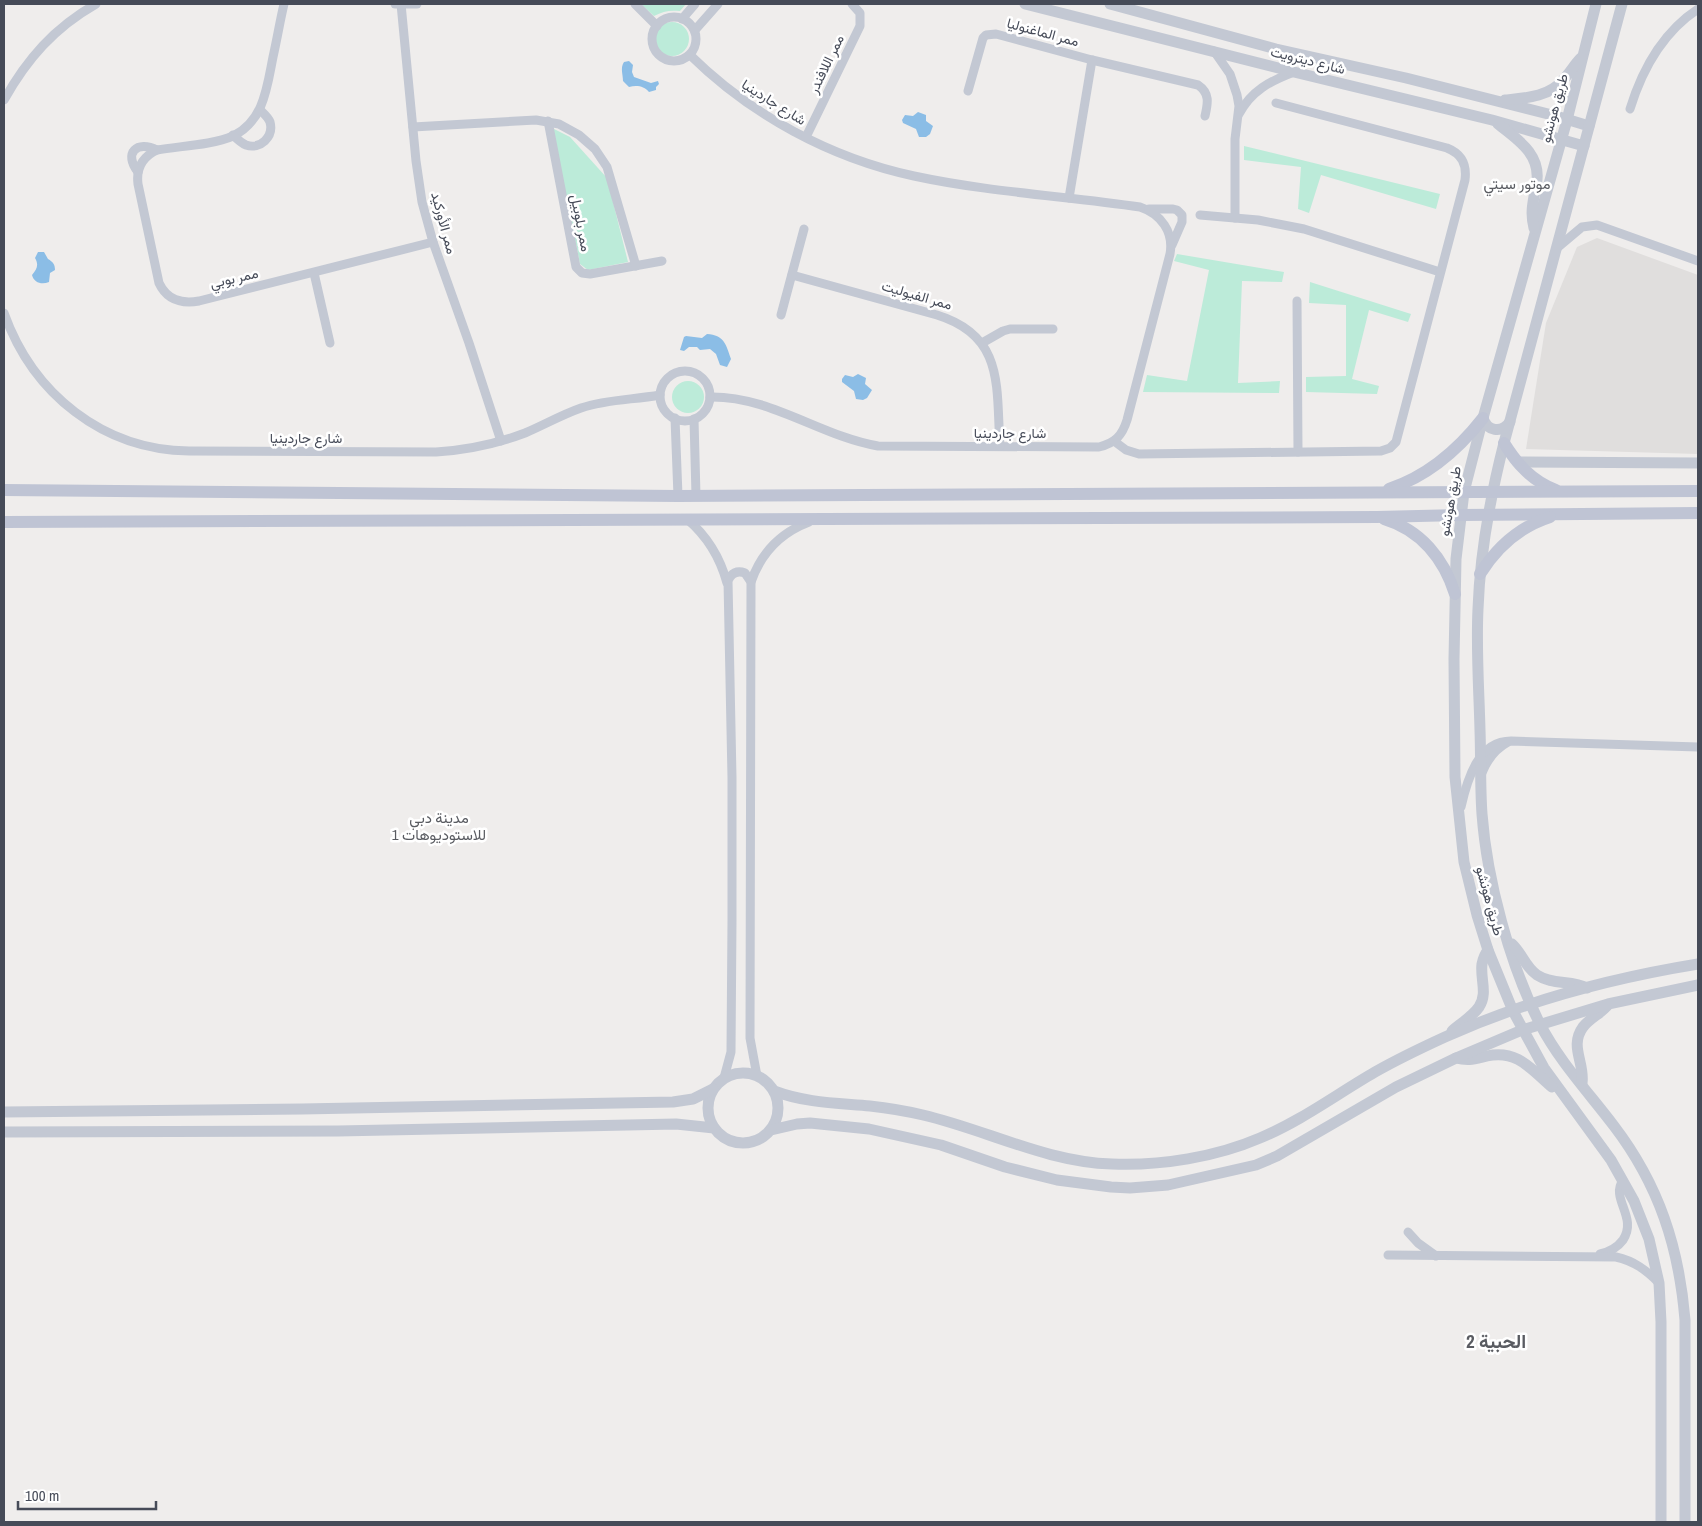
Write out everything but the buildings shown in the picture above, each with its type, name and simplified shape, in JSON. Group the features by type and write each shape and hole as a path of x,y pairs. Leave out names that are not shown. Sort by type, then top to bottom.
{"main road":[{"path":"1382,492 1411,480 1438,463 1458,447 1483,418"},
{"path":"1504,443 1517,462 1541,483 1560,492"},
{"path":"4,490 678,496 1698,491"},
{"path":"4,522 687,518 1377,517 1460,514 1698,513"},
{"path":"1480,574 1489,560 1512,536 1534,523 1557,514"},
{"path":"1377,517 1404,527 1427,544 1444,567 1455,594"}],"street":[{"path":"4,100 17,77 34,54 64,25 96,4"},
{"name":"ممر بوبي","path":"284,4 266,94 260,110 248,125 233,136 217,141 157,150 146,146 138,147 131,158 131,162 138,172 138,184 159,283 171,298 184,302 199,301 433,242"},
{"path":"395,4 417,4"},
{"name":"ممر الأوركيد","path":"401,4 419,182 433,242 501,441"},
{"path":"635,4 656,26"},
{"path":"682,19 695,4"},
{"path":"695,30 718,4"},
{"name":"ممر اللافندر","path":"806,137 860,26 860,13 852,4"},
{"name":"شارع ديترويت","path":"1025,4 1492,120 1584,146"},
{"name":"شارع ديترويت","path":"1110,4 1276,49 1495,101 1589,126"},
{"name":"طريق هونشو","path":"1566,1098 1544,1068 1512,1011 1488,950 1464,862 1458,822 1454,750 1455,594 1456,559 1464,492 1567,120 1596,4"},
{"name":"طريق هونشو","path":"1622,4 1504,443 1487,515 1480,574 1477,639 1482,774 1481,800 1488,859 1508,941 1522,984 1540,1024 1559,1055 1630,1148 1644,1171 1657,1196 1674,1246 1685,1320 1685,1522"},
{"path":"1630,109 1646,66 1674,30 1698,8"},
{"path":"668,18 682,19 687,21 695,30 696,43 690,55 677,61 670,61 657,53 652,40 656,26 668,18"},
{"name":"ممر الماغنوليا","path":"968,91 981,43 986,34 991,33 1092,60 1198,85 1207,95 1206,116"},
{"path":"1214,51 1230,74 1238,106 1235,145 1234,218"},
{"name":"شارع جاردينيا","path":"690,55 738,96 769,118 806,137 868,163 914,176 993,189 1130,206 1148,210 1173,209 1182,215 1182,222 1171,248 1127,420 1120,436 1114,441 1099,447 878,446 850,439 761,404 734,398 710,397"},
{"path":"1495,101 1536,96 1551,90 1563,81 1582,57"},
{"name":"ممر الماغنوليا","path":"1069,198 1092,60"},
{"path":"1238,117 1246,102 1258,90 1272,81 1294,72"},
{"path":"1114,441 1126,450 1139,454 1381,451 1393,445 1398,437 1465,180 1465,164 1461,156 1447,148 1276,103"},
{"path":"233,136 242,143 251,146 257,146 266,141 271,126 268,118 260,110"},
{"path":"413,127 524,120 548,121 564,126 579,135 602,158 611,176 636,266"},
{"path":"1492,120 1522,142 1532,156 1537,174 1537,184 1531,213 1535,230"},
{"name":"ممر بلوبيل","path":"548,121 576,267 582,272 590,274 662,261"},
{"path":"1148,210 1154,213 1165,225 1171,248"},
{"path":"1200,215 1234,218 1304,229 1440,272"},
{"path":"1557,248 1582,228 1597,225 1698,261"},
{"path":"781,315 804,229"},
{"path":"314,273 330,343"},
{"name":"ممر الفيوليت","path":"792,275 948,318 970,331 982,343 994,370 1000,446"},
{"path":"1297,301 1298,452"},
{"name":"شارع جاردينيا","path":"4,313 11,330 29,361 50,389 65,404 101,430 144,446 174,451 436,452 469,449 501,441 526,432 562,415 600,403 660,395"},
{"path":"982,343 1010,329 1053,329"},
{"path":"681,371 690,371 698,374 704,380 709,388 710,397 708,406 702,414 694,419 684,421 666,413 661,404 660,395 666,379 681,371"},
{"path":"674,418 678,496"},
{"path":"1483,418 1487,426 1494,430 1503,428 1510,422"},
{"path":"694,419 696,496"},
{"path":"1517,462 1698,462"},
{"path":"687,518 703,534 716,553 728,584 732,778 731,1052 724,1078 713,1090 708,1102 709,1116 714,1128 722,1136 732,1141 742,1143 753,1142 763,1137 776,1122 778,1104 774,1091 765,1080 758,1076 740,1073 724,1078"},
{"path":"758,1076 750,1038 751,582 764,556 776,541 792,529 820,519"},
{"path":"728,584 732,574 738,572 745,573 751,582"},
{"path":"1458,822 1466,788 1481,756 1490,746 1504,741 1698,747"},
{"path":"1482,774 1490,757 1503,745 1511,741"},
{"path":"1508,941 1516,948 1526,964 1537,975 1549,980 1578,984 1587,988"},
{"path":"1448,1036 1479,1007 1484,991 1483,959 1488,950"},
{"path":"774,1091 809,1101 872,1106 924,1116 1060,1157 1111,1164 1153,1163 1196,1158 1236,1147 1262,1137 1295,1120 1384,1067 1448,1036 1512,1011 1587,988 1698,964"},
{"path":"771,1130 790,1125 810,1123 870,1129 941,1145 1005,1167 1058,1180 1111,1187 1149,1187 1198,1179 1256,1165 1277,1156 1382,1095 1456,1058 1522,1030 1608,1004 1698,985"},
{"path":"1582,1083 1582,1069 1576,1048 1578,1035 1585,1024 1608,1004"},
{"path":"1456,1058 1473,1060 1497,1055 1515,1057 1526,1063 1566,1098 1611,1160 1634,1201 1649,1239 1659,1282 1661,1322 1661,1522"},
{"path":"4,1112 673,1102 692,1099 713,1090"},
{"path":"4,1132 338,1131 676,1124 714,1128"},
{"path":"1590,1256 1611,1250 1625,1236 1628,1223 1619,1189 1623,1180"},
{"path":"1408,1232 1418,1243 1436,1256"},
{"path":"1388,1255 1616,1257 1632,1261 1659,1282"}],"shaded area":[{"path":"1597,238 1698,275 1698,454 1526,449 1546,323 1577,247"}],"green space":[{"path":"641,4 686,4 680,11 667,11 654,16"},
{"path":"672,22 679,23 684,27 688,32 688,46 684,51 679,55 672,56 665,55 660,51 656,46 655,39 656,32 660,27 665,23"},
{"path":"552,128 570,137 607,178 628,262 588,270 580,264"},
{"path":"1244,146 1440,194 1436,209 1321,175 1309,213 1298,209 1301,167 1244,160"},
{"path":"1177,254 1284,272 1282,282 1242,281 1238,383 1280,381 1279,393 1143,392 1147,375 1187,381 1209,270 1174,261"},
{"path":"1310,282 1411,314 1408,322 1369,310 1352,379 1379,386 1377,394 1306,392 1306,377 1346,376 1346,305 1309,303"},
{"path":"688,381 700,385 704,397 700,409 688,413 676,409 672,397 676,385"}],"water":[{"path":"629,61 633,65 632,72 634,77 651,83 658,81 659,84 656,90 649,92 640,86 629,87 623,81 623,64"},
{"path":"918,112 926,115 926,121 933,126 930,134 926,137 919,137 916,129 903,123 902,120 905,115 913,116"},
{"path":"38,252 44,252 55,266 55,270 50,273 49,282 46,283 36,282 32,275 37,267 35,258"},
{"path":"707,334 717,336 724,341 731,359 727,367 720,365 716,354 710,349 700,350 697,347 689,347 684,351 680,350 684,337 702,338"},
{"path":"858,374 866,378 865,384 872,390 867,398 863,400 856,399 854,391 842,382 845,375 853,377"}],"district":[{"name":"موتور سيتي","path":"1517,184"},
{"name":"مدينة دبي للاستوديوهات 1","path":"439,826"},
{"name":"الحبية 2","path":"1496,1341"}]}
